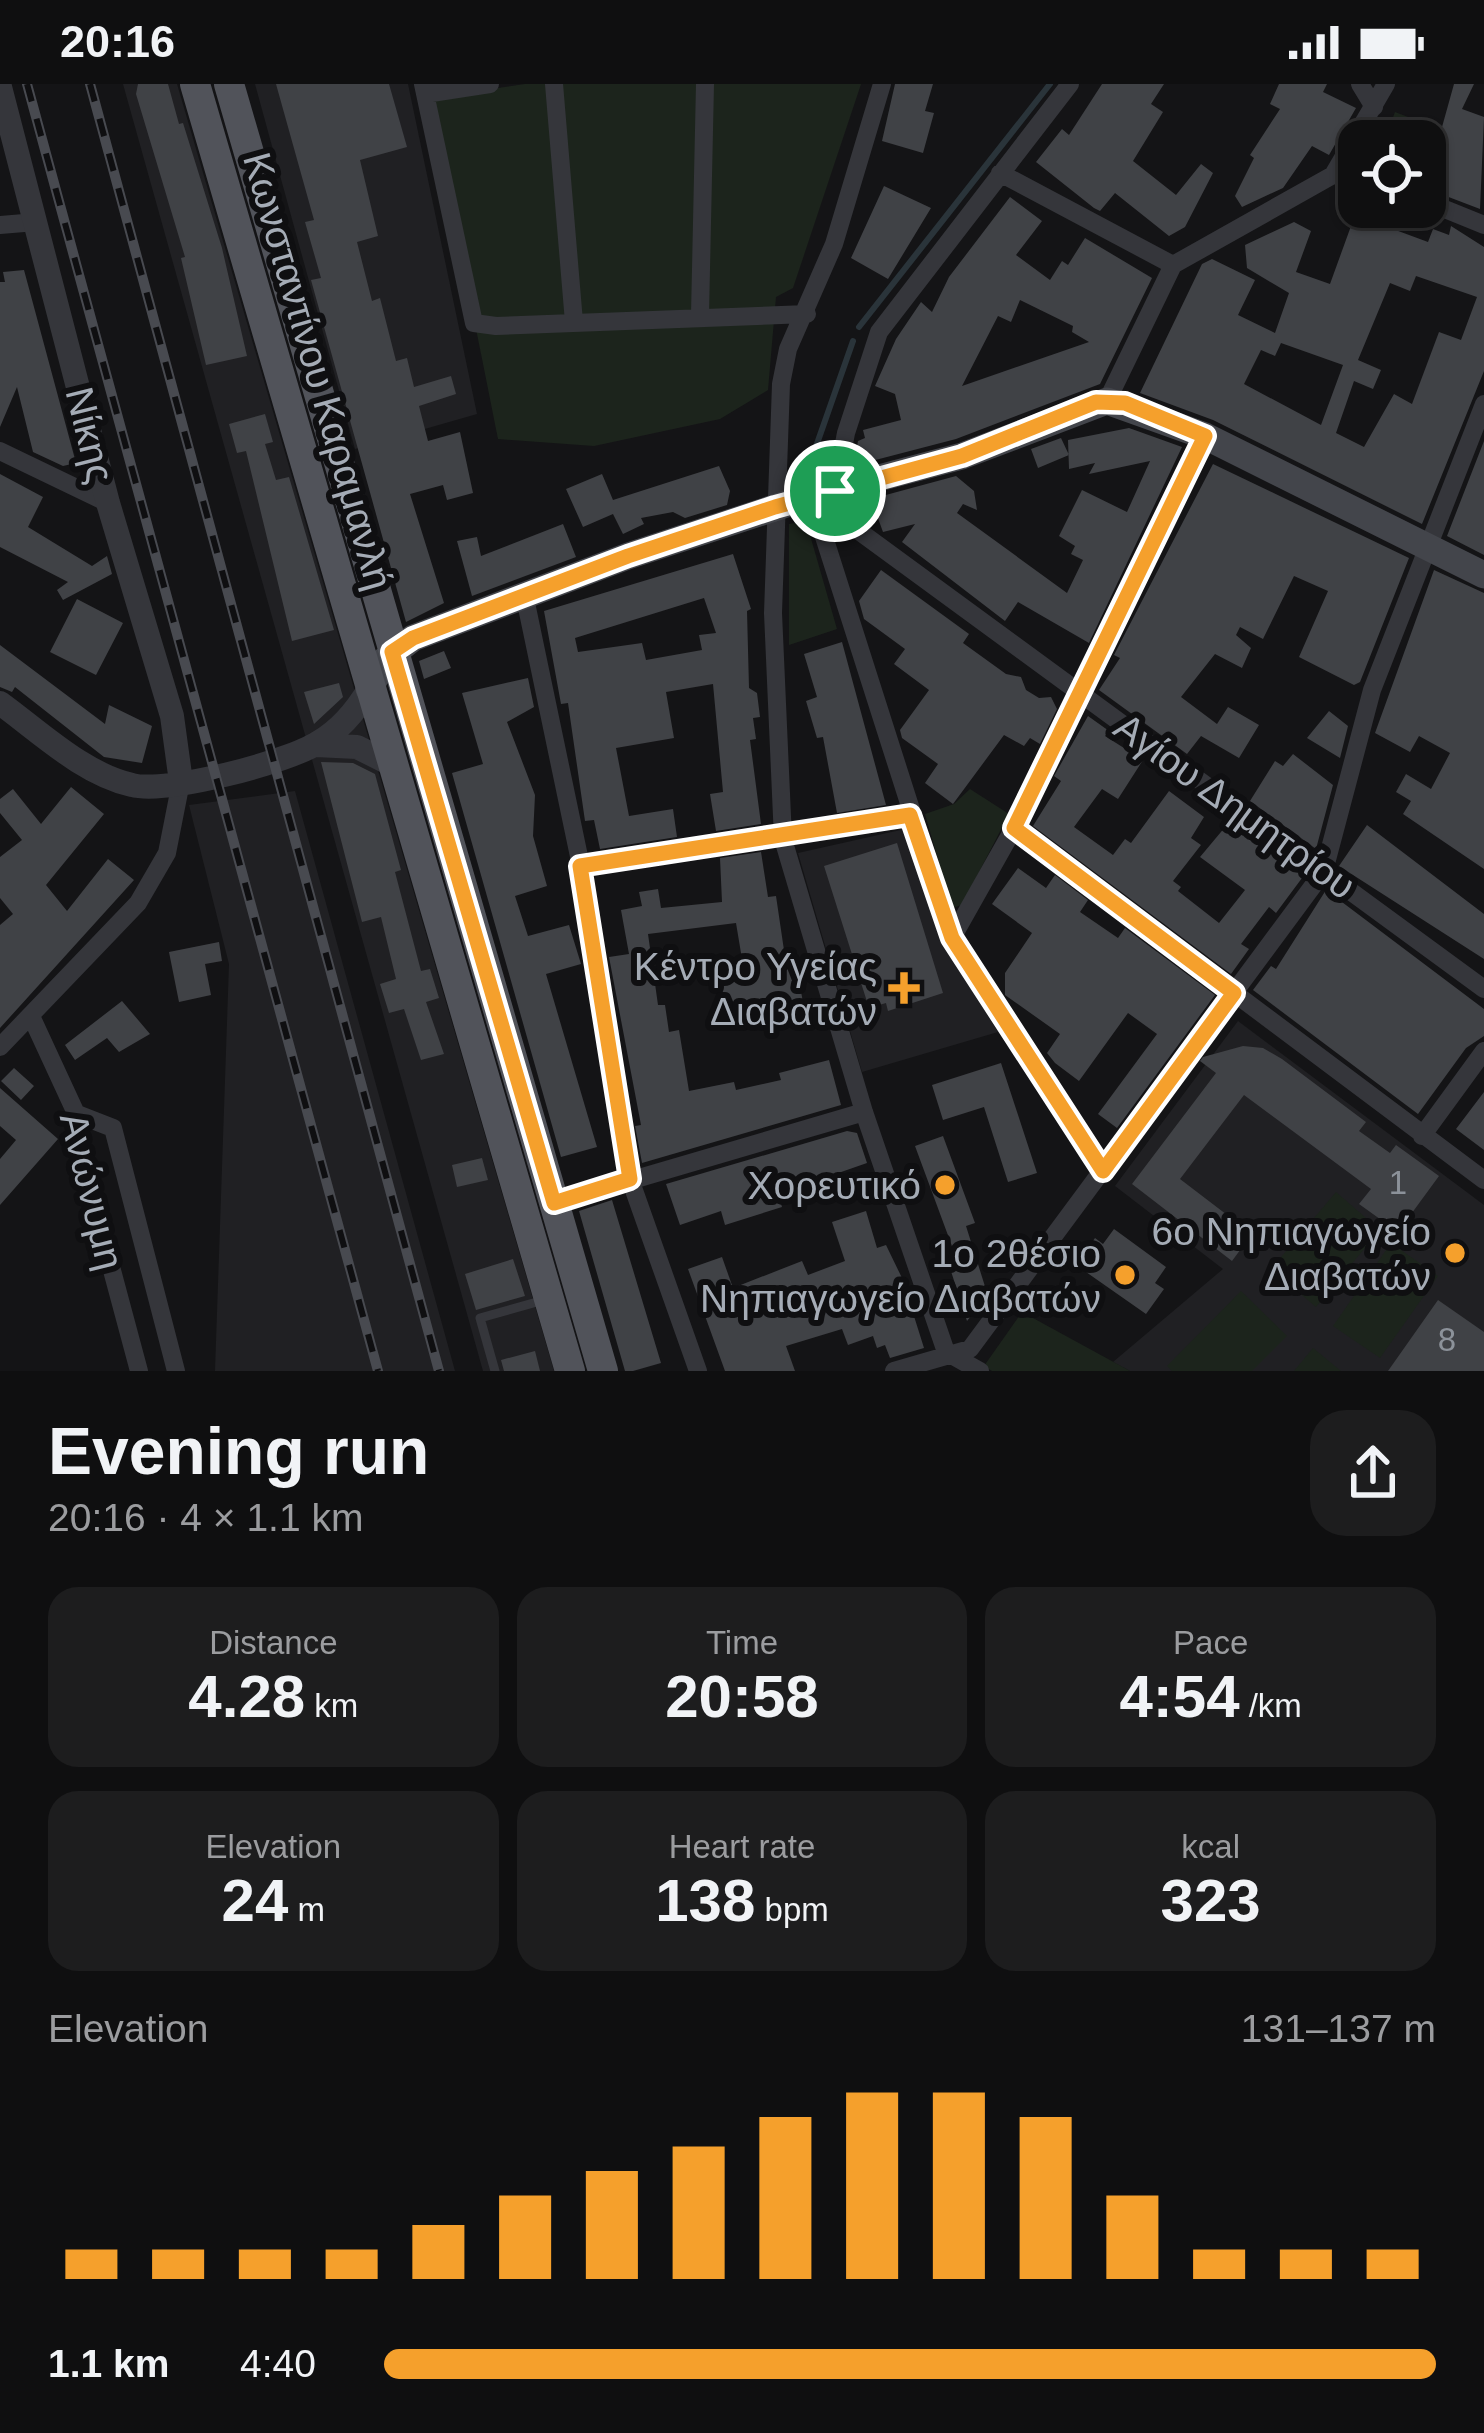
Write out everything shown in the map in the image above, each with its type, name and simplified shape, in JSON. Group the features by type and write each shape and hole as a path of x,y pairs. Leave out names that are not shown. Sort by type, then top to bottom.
{"main road":[{"name":"Κωνσταντίνου Καραμανλή","path":"195,84 570,1371"},
{"name":"Κωνσταντίνου Καραμανλή","path":"229,84 603,1371"},
{"path":"369,689 392,652 413,638 775,507 962,456 1107,401 1205,436 1484,575"}],"street":[{"path":"490,84 424,89 470,318 496,326 807,314"},
{"path":"554,84 574,322"},
{"path":"700,315 706,84"},
{"path":"882,84 835,244 783,371 775,507 773,690 783,839 864,1112 946,1352 980,1371"},
{"path":"1070,84 879,332 823,494 910,815 952,938 1103,1171"},
{"path":"1360,84 1374,107"},
{"path":"1107,401 1173,265 1333,175 1386,84"},
{"name":"Νίκης","path":"0,87 108,502 172,716 181,782"},
{"path":"1000,173 1173,265"},
{"path":"1333,175 1338,176"},
{"path":"1446,210 1484,225"},
{"path":"0,225 36,222"},
{"path":"894,1371 946,1352 970,1349 1324,871 1360,727 1484,404"},
{"path":"952,938 1014,828 1077,690 1205,436"},
{"path":"0,451 108,502"},
{"name":"Αγίου Δημητρίου","path":"823,494 1077,690 1484,988"},
{"path":"525,598 580,866 630,1179 698,1371"},
{"path":"316,745 347,721 369,689"},
{"path":"0,703 70,755 139,788 181,782 316,745 357,747 391,764"},
{"path":"0,1047 119,927 157,876 173,832 181,782"},
{"path":"580,866 783,839 910,815"},
{"path":"1014,828 1484,1180"},
{"name":"Ανώνυμη","path":"31,1016 77,1114 80,1151 139,1371"},
{"path":"1422,1136 1484,1051"},
{"path":"554,1203 864,1112"},
{"path":"77,1114 113,1128 176,1371"}],"lane":[{"path":"495,1371 480,1318 549,1299"}],"shaded area":[{"path":"123,84 177,84 554,1371 483,1371"},
{"path":"255,84 408,84 477,414 355,449"},
{"path":"525,84 861,84 793,288 776,297 768,390 720,419 594,446 498,439 430,98"},
{"path":"1395,112 1416,120 1392,120"},
{"path":"806,521 837,629 789,645 789,524"},
{"path":"970,789 1009,814 962,905 952,908 925,814 954,804"},
{"path":"295,791 455,1371 215,1371 229,964 189,805"},
{"name":"Κέντρο Υγείας Διαβατών","path":"905,829 944,945 998,1032 862,1072 798,853"},
{"path":"1238,1021 1484,1205 1484,1371 1130,1371 1113,1362 1223,1269 1115,1186"},
{"path":"1336,1192 1380,1230 1316,1307 1271,1269"},
{"path":"1391,1243 1438,1276 1380,1358 1333,1326"},
{"path":"1241,1291 1287,1336 1252,1371 1172,1371 1167,1366"},
{"path":"1022,1312 1130,1371 992,1371 984,1366"},
{"path":"1313,1348 1341,1371 1294,1371"}],"building":[{"path":"138,84 168,84 222,248 247,356 206,365 181,258 185,257 136,94"},
{"path":"276,84 389,84 407,147 360,160 378,236 357,242 372,301 380,298 396,361 407,358 414,387 451,376 456,394 419,406 428,441 460,432 473,493 447,500 443,485 410,494 444,603 406,622 311,280 321,278 305,222 314,220"},
{"path":"895,84 933,84 925,111 934,113 923,153 882,141"},
{"path":"1102,84 1164,84 1151,104 1163,112 1133,161 1176,195 1201,164 1213,173 1185,227 1169,236 1115,193 1100,211 1094,208 1036,162 1062,129 1069,135"},
{"path":"1279,84 1327,84 1323,92 1356,108 1349,120 1338,120 1338,139 1329,155 1312,146 1283,188 1242,207 1235,196 1254,158 1250,155 1280,109 1270,104"},
{"path":"1454,84 1474,84 1462,109 1484,117 1480,209 1446,196 1444,120"},
{"path":"884,186 931,208 888,279 851,258"},
{"path":"1010,197 1042,221 1016,255 1050,280 1062,261 1068,265 1085,238 1152,278 1100,384 956,439 860,464 856,451 858,441 865,438 863,430 901,420 895,394 875,386 896,339 921,302 932,312 949,277","holes":["1020,300 1073,326 1072,332 1089,342 962,386 998,316 1011,322"]},
{"path":"1294,222 1311,231 1296,272 1330,284 1350,228 1390,228 1428,242 1433,229 1449,235 1451,226 1484,247 1484,371 1422,524 1213,420 1140,393 1202,264 1212,259 1255,280 1238,315 1275,333 1289,293 1247,268 1245,245","holes":["1416,276 1477,297 1461,340 1439,332 1412,404 1394,394 1364,447 1336,433 1354,381 1373,389 1381,370 1358,360 1390,283 1410,291","1281,343 1343,365 1321,425 1244,384 1261,350 1275,356"]},
{"path":"24,270 76,463 63,466 33,452 17,387 0,427 0,282 5,282 3,272"},
{"path":"265,414 273,442 265,444 276,480 289,477 334,630 292,641 246,451 237,453 229,424"},
{"path":"1129,428 1182,447 1089,643 1018,602 1005,621 902,542 915,524 883,532 871,499 956,476 974,491 977,510 963,504 957,513 1067,593 1083,560 1071,554 1075,546 1059,536 1082,490 1127,512 1150,461 1089,474 1095,463 1069,469 1068,440"},
{"path":"1061,438 1069,455 1038,468 1031,449"},
{"path":"1484,441 1484,555 1447,536"},
{"path":"1213,464 1409,558 1360,682 1354,685 1299,657 1328,591 1294,576 1263,639 1240,627 1236,635 1251,648 1242,668 1215,654 1181,697 1217,724 1228,707 1259,725 1239,758 1201,736 1187,754 1099,690 1120,658 1114,655"},
{"path":"719,466 730,491 727,505 685,518 673,512 641,518 644,524 623,534 613,514 583,527 566,489 602,474 613,500"},
{"path":"0,474 43,497 28,527 92,566 107,556 112,574 63,600 57,590 68,582 0,547"},
{"path":"563,524 576,557 472,596 457,541 477,537 481,556"},
{"path":"733,554 751,609 747,611 749,688 757,693 760,717 753,718 756,739 750,740 761,824 716,831 710,794 723,792 713,684 666,692 674,738 616,748 629,816 673,809 677,837 600,849 594,820 585,821 568,703 561,704 544,611","holes":["704,598 716,633 699,635 702,650 646,660 642,643 578,652 575,638"]},
{"path":"881,570 969,634 963,643 1006,674 1021,677 1026,690 1039,698 1051,697 1057,709 1040,744 1030,738 1024,746 1004,735 953,804 925,783 938,764 902,738 900,730 929,690 894,664 905,649 864,619 859,601"},
{"path":"1434,570 1484,593 1484,869 1403,814 1411,801 1396,792 1406,774 1431,789 1450,753 1419,736 1410,752 1375,733"},
{"path":"77,599 123,623 96,675 50,652"},
{"path":"842,642 886,805 837,813 823,737 817,738 806,701 817,697 804,654"},
{"path":"0,645 105,724 109,705 152,726 142,763 104,757 15,687 12,692 0,687"},
{"path":"444,651 451,668 424,679 419,661"},
{"path":"528,678 534,707 507,722 535,795 533,836 547,886 515,896 528,936 569,925 581,964 546,974 597,1147 561,1157 452,773 483,764 462,693"},
{"path":"339,683 343,697 314,724 304,692"},
{"path":"1329,711 1348,726 1340,758 1307,738"},
{"path":"1088,716 1109,731 1105,736 1143,760 1118,799 1102,789 1074,827 1113,855 1125,839 1131,843 1169,791 1204,817 1191,838 1201,845 1173,881 1181,887 1178,891 1219,923 1245,890 1200,857 1231,820 1305,874 1276,913 1269,907 1241,944 1249,949 1231,974 1033,826 1061,781 1054,776"},
{"path":"1293,754 1333,785 1316,849 1250,801 1275,761 1283,766"},
{"path":"321,762 353,763 375,774 421,971 430,969 439,998 426,1002 444,1054 421,1060 404,1009 389,1013 380,984 396,979 381,917 362,922"},
{"path":"71,787 104,814 46,885 67,911 108,859 134,880 0,1028 0,925 13,914 0,898 0,857 22,840 0,813 0,799 13,789 41,824"},
{"path":"1367,825 1484,914 1484,959 1339,866"},
{"path":"897,843 943,993 888,1011 886,1003 869,1008 824,866"},
{"path":"761,852 768,897 776,896 785,957 794,956 803,1002 725,1013 720,967 743,965 736,923 648,934 658,1005 665,1005 669,1032 679,1030 689,1091 734,1082 736,1090 781,1080 779,1073 829,1060 841,1105 642,1163 635,1126 641,1125 609,957 629,954 621,910 642,906 639,892 658,889 661,908 722,902 720,858"},
{"path":"1018,868 1046,888 1055,875 1088,900 1080,912 1118,938 1125,928 1215,995 1117,1128 1098,1114 1157,1034 1128,1013 1079,1081 1055,1063 1047,1053 1060,1034 1005,995 1005,973 1032,933 992,904"},
{"path":"1326,890 1484,1009 1484,1036 1466,1048 1418,1114 1253,990 1271,966 1276,969"},
{"path":"219,942 222,961 205,964 211,995 179,1002 169,952"},
{"path":"122,1001 150,1034 119,1052 107,1038 75,1060 65,1045"},
{"path":"1243,1046 1263,1048 1282,1059 1366,1122 1359,1131 1390,1153 1396,1145 1439,1176 1398,1232 1359,1204 1371,1189 1244,1095 1180,1179 1252,1234 1232,1261 1132,1184 1216,1073 1200,1061 1203,1057"},
{"path":"1001,1063 1037,1173 1008,1182 984,1107 943,1120 932,1085"},
{"path":"14,1068 34,1086 21,1100 1,1081"},
{"path":"0,1088 58,1139 0,1205 0,1159 16,1140 0,1126"},
{"path":"1484,1092 1484,1150 1456,1129"},
{"path":"847,1131 857,1133 867,1163 778,1194 782,1207 725,1225 721,1211 680,1225 666,1184"},
{"path":"943,1136 975,1223 966,1226 988,1296 967,1321 949,1265 956,1257 915,1146"},
{"path":"482,1158 488,1180 457,1187 452,1165"},
{"path":"612,1200 661,1363 633,1371 625,1371 579,1211"},
{"path":"866,1211 877,1248 886,1245 902,1278 924,1348 890,1358 885,1345 877,1348 873,1336 848,1345 842,1329 786,1346 795,1371 725,1371 688,1269 722,1257 733,1288 802,1261 808,1275 845,1261 832,1222"},
{"name":"1ο 2θέσιο Νηπιαγωγείο Διαβατών","path":"1114,1229 1166,1267 1155,1283 1164,1289 1146,1314 1076,1265 1095,1238 1103,1244"},
{"path":"513,1259 525,1296 476,1310 465,1274"},
{"path":"1438,1300 1484,1332 1484,1371 1388,1371"},
{"path":"535,1351 540,1371 504,1371 501,1360"}],"waterway":[{"path":"859,327 1050,84"},
{"path":"806,475 853,341"}],"railway":[{"path":"27,84 378,1371"},
{"path":"90,84 439,1371"}],"place":[{"name":"Κέντρο Υγείας Διαβατών","path":"904,988"},
{"name":"Χορευτικό","path":"945,1185"},
{"name":"6ο Νηπιαγωγείο Διαβατών","path":"1455,1253"},
{"name":"1ο 2θέσιο Νηπιαγωγείο Διαβατών","path":"1125,1275"}],"route":[{"path":"1096,402 1125,403 1205,436 1077,690 1014,828 1234,993 1103,1171 952,938 910,815 783,839 580,866 595,986 630,1179 554,1203 392,652 413,638 628,556 835,491 962,456 1096,402"}]}
